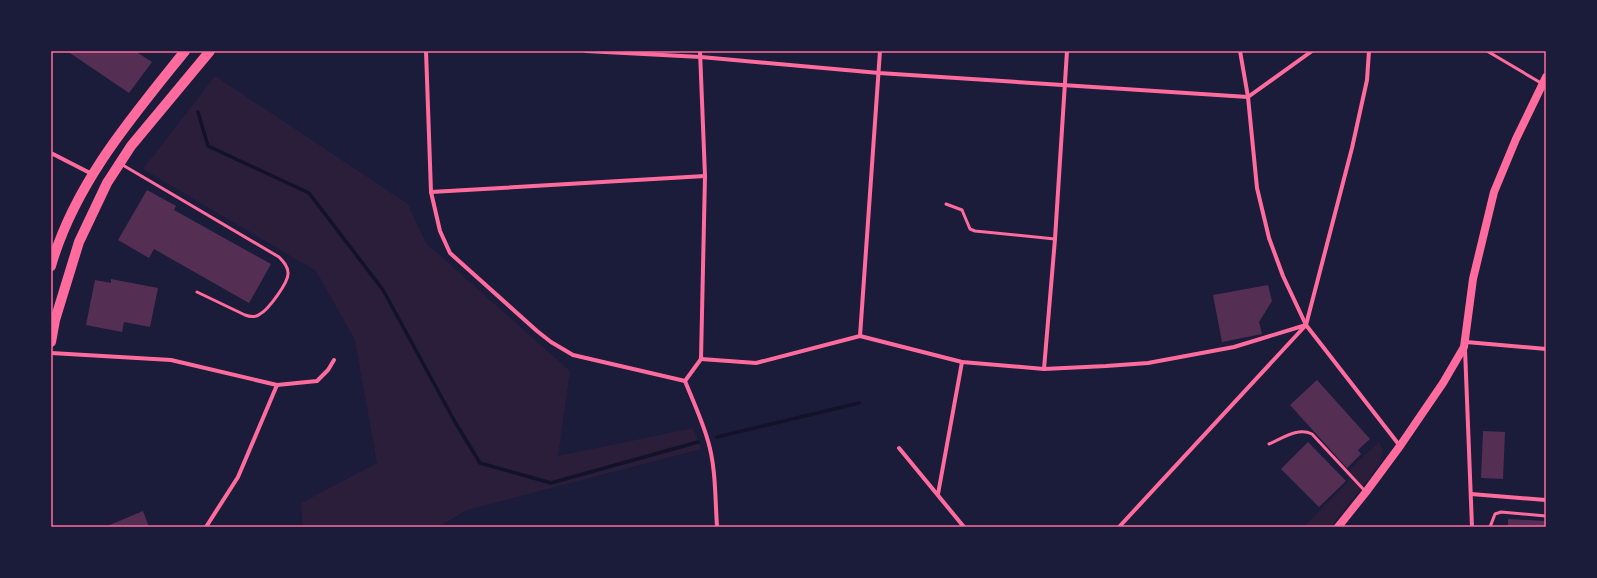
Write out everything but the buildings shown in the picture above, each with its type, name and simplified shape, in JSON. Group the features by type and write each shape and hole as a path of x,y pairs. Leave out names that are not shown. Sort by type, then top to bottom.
{"main road":[{"path":"51,266 71,216 92,174 118,136 185,51"},
{"path":"51,342 55,320 79,242 107,183 131,146 210,51"},
{"path":"1338,527 1400,446 1443,383 1465,344 1473,279 1494,192 1516,139 1544,80"}],"street":[{"path":"426,51 431,192 440,231 450,253 551,342 572,356 684,381"},
{"path":"586,51 701,57 879,73 1248,97 1312,51"},
{"path":"684,381 701,359 705,176 700,51"},
{"path":"860,336 880,51"},
{"path":"1044,369 1055,239 1067,51"},
{"path":"1240,51 1248,97 1257,188 1269,238 1283,276 1306,325 1400,446"},
{"path":"1119,527 1306,325 1352,148 1367,80 1369,51"},
{"path":"51,153 92,174"},
{"path":"431,192 705,176"},
{"path":"701,359 756,363 860,336 962,362 1044,369 1148,363 1234,347 1306,325"},
{"path":"1472,527 1465,344 1546,349"},
{"path":"51,353 171,360 277,386 317,381 328,370 334,360"},
{"path":"938,494 962,362"},
{"path":"684,381 701,418 714,468 717,526"},
{"path":"206,527 238,476 277,386"},
{"path":"899,448 964,527"},
{"path":"1471,494 1546,500"}],"lane":[{"path":"1487,51 1544,80"},
{"path":"120,164 279,257 286,265 288,274 286,281 267,308 260,315 252,317 245,315 197,292"},
{"path":"946,204 962,210 970,229 975,231 1055,239"},
{"path":"1269,444 1299,431 1305,430 1312,434 1366,492"},
{"path":"1490,527 1494,514 1501,512 1546,516"}],"shaded area":[{"path":"215,76 408,204 426,243 570,371 558,456 693,428 701,449 467,510 438,527 303,527 301,503 377,463 355,340 316,271 143,169"},
{"path":"1379,442 1383,450 1379,465 1331,527 1304,527 1350,480 1345,474"}],"waterway":[{"path":"198,112 208,146 309,193 383,290 455,422 480,463 551,483 698,442"},
{"path":"717,437 859,403"}]}
